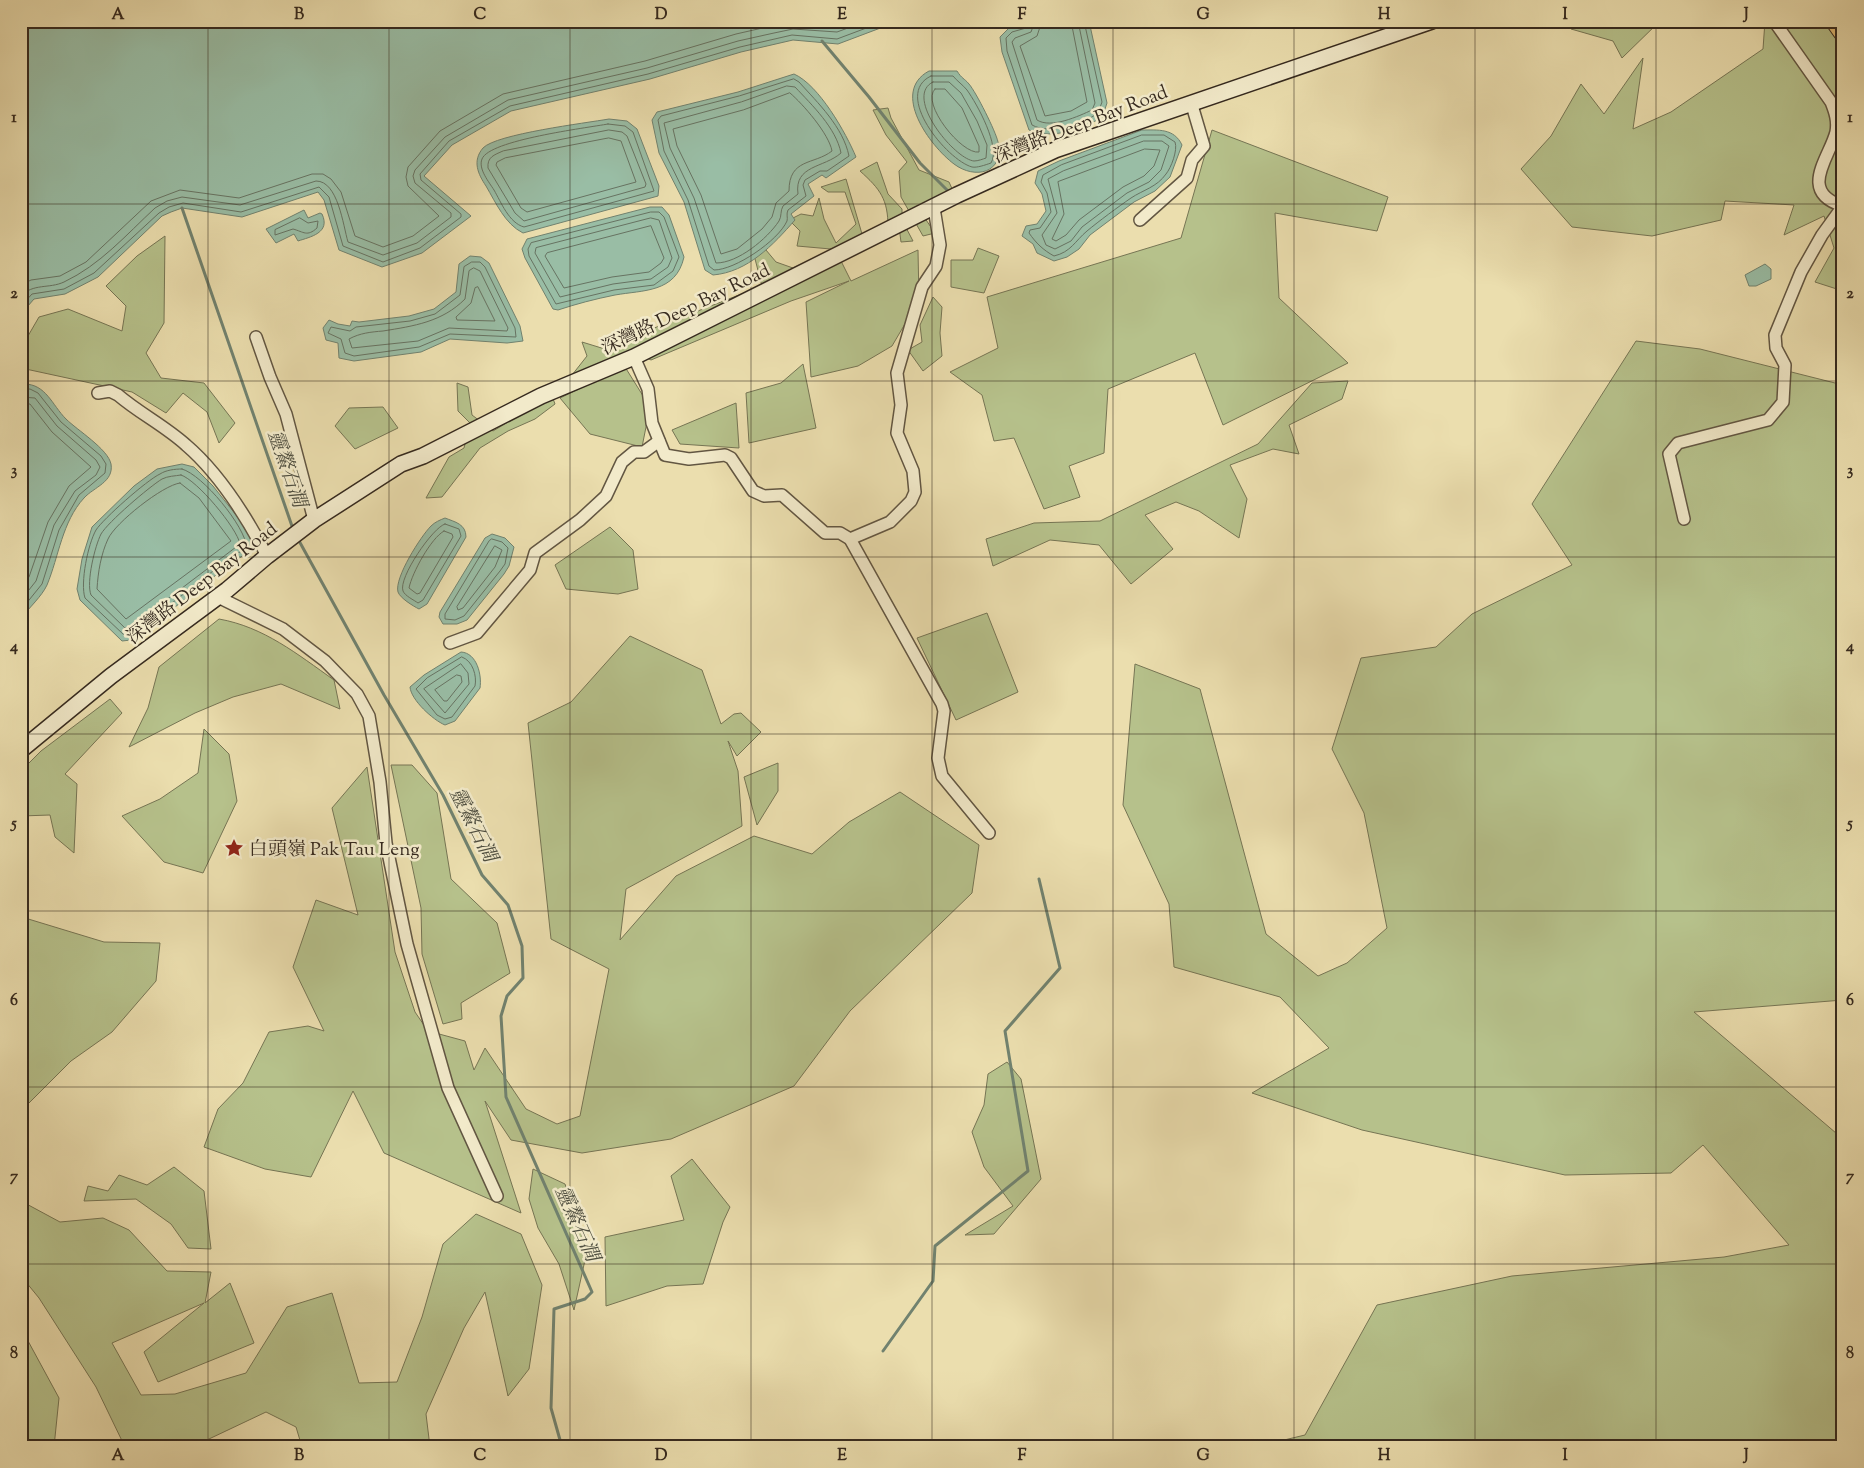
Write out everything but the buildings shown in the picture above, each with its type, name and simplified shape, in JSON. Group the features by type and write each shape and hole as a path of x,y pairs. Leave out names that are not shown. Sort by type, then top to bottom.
{"highway":[{"path":"1836,21 1843,31"}],"street":[{"name":"深灣路 Deep Bay Road","path":"21,750 111,676 218,597 314,520 401,464 423,456 541,396 634,357 1055,150 1432,21"},
{"path":"1684,519 1670,454 1678,443 1768,420 1783,402 1785,365 1776,348 1775,335 1801,272 1822,235 1843,206 1830,202 1822,191 1819,170 1836,132 1837,116 1832,102 1774,21"},
{"path":"1140,220 1173,193 1187,178 1192,160 1204,146 1191,102"},
{"path":"850,538 890,522 911,501 914,492 913,471 897,433 901,405 898,373 922,288 936,266 940,245 934,208"},
{"path":"256,337 270,378 286,414 314,520"},
{"path":"634,357 648,389 652,423 665,455 689,459 712,458 725,455 731,458 753,492 764,496 782,495 825,533 840,534 850,538 942,704 944,711 938,758 942,776 989,833"},
{"path":"98,393 110,391 118,395 192,450 225,488 267,556"},
{"path":"450,643 477,633 530,570 535,553 606,496 622,462 634,452 644,452 659,441"},
{"path":"218,597 283,629 325,661 357,694 369,716 380,782 386,843 408,944 448,1088 497,1196"}],"shaded area":[{"path":"1570,21 1660,21 1622,58 1613,41 1571,29"},
{"path":"1765,21 1843,21 1843,291 1815,282 1834,248 1824,216 1784,235 1794,205 1725,201 1721,220 1652,236 1572,227 1521,169 1551,136 1581,84 1604,114 1643,58 1633,129 1671,112 1763,49"},
{"path":"888,108 891,118 919,170 949,182 954,193 922,214 935,233 923,236 901,197 899,171 907,162 886,135 873,110"},
{"path":"1212,130 1388,197 1377,231 1275,213 1279,298 1348,363 1223,425 1195,353 1108,389 1104,453 1069,466 1080,497 1044,509 1014,438 994,441 982,395 950,372 998,348 987,297 1181,238"},
{"path":"877,162 888,194 902,209 902,220 913,241 901,242 899,227 888,227 888,217 882,195 860,171"},
{"path":"846,179 862,234 842,250 797,246 800,231 789,220 801,214 813,216 819,198 824,219 836,243 856,224 845,192 828,192 821,187"},
{"path":"165,236 164,323 146,353 161,378 204,383 235,423 219,443 207,412 183,393 166,413 132,392 21,368 21,348 39,317 68,309 122,331 126,306 106,286 137,256"},
{"path":"761,244 776,262 793,268 820,255 838,255 851,281 918,250 919,300 892,346 858,366 811,377 806,302 849,281 791,301 651,360 633,351 572,375 587,356 582,342 608,350 644,332 762,286 753,251"},
{"path":"978,248 999,256 984,293 951,287 951,260 973,260"},
{"path":"933,297 942,307 940,333 942,356 923,371 908,350 922,342 920,325"},
{"path":"1636,341 1700,349 1835,383 1843,382 1843,1000 1694,1012 1843,1139 1843,1447 1255,1447 1305,1435 1377,1305 1512,1276 1724,1257 1789,1245 1703,1145 1671,1173 1565,1175 1362,1130 1252,1093 1329,1048 1280,997 1174,967 1169,904 1123,805 1135,664 1200,689 1266,934 1318,976 1347,963 1387,928 1364,813 1332,749 1361,658 1436,647 1472,614 1572,565 1532,504"},
{"path":"803,364 816,428 749,443 746,393 781,383"},
{"path":"625,367 650,407 642,447 590,434 560,398"},
{"path":"1348,381 1342,399 1289,425 1299,454 1273,449 1230,465 1247,499 1239,538 1199,511 1176,502 1145,515 1173,549 1131,584 1099,545 1050,540 993,566 986,539 1034,523 1100,521 1258,444 1312,383"},
{"path":"457,383 468,387 472,415 493,431 552,396 555,404 535,419 508,431 480,448 442,497 426,498 449,457 464,448 470,423 458,411"},
{"path":"736,403 739,448 680,444 672,430"},
{"path":"383,407 398,428 355,449 335,426 349,408"},
{"path":"610,527 633,550 638,589 618,594 566,589 555,565"},
{"path":"987,613 1018,692 956,720 917,638"},
{"path":"219,619 251,628 265,635 293,651 334,680 340,709 281,684 233,697 195,713 129,747 148,708 159,667"},
{"path":"630,636 702,670 721,724 734,714 741,713 761,732 737,756 728,741 738,771 742,826 626,889 620,940 676,876 754,836 812,854 849,822 900,792 979,845 972,893 850,1011 794,1086 671,1139 582,1153 511,1140 485,1101 521,1213 384,1153 353,1091 311,1177 265,1169 204,1147 218,1109 243,1083 269,1032 308,1026 324,1031 293,967 316,900 358,915 332,808 367,767 395,952 415,1012 428,1031 465,1041 474,1070 485,1048 526,1109 557,1124 580,1116 609,969 551,939 528,723 571,702"},
{"path":"110,699 122,713 65,774 77,784 74,853 55,837 50,815 21,816 21,771 41,751"},
{"path":"204,729 229,754 237,801 203,873 164,862 122,816 160,799 198,773"},
{"path":"778,763 778,791 757,825 744,777"},
{"path":"391,765 412,765 437,793 451,879 497,923 510,973 461,1003 462,1019 443,1024 422,954 421,908"},
{"path":"21,908 25,918 104,942 160,943 156,981 112,1032 71,1061 21,1111"},
{"path":"1007,1062 1021,1079 1041,1179 994,1234 965,1235 1013,1206 984,1167 972,1132 984,1105 988,1074"},
{"path":"692,1159 730,1207 723,1222 703,1284 667,1286 606,1306 605,1237 684,1220 671,1176"},
{"path":"174,1167 204,1191 211,1249 188,1248 171,1224 136,1199 84,1201 88,1186 108,1191 119,1175 147,1185"},
{"path":"533,1169 565,1184 587,1251 574,1310 559,1264 538,1228 529,1199"},
{"path":"21,1201 60,1222 103,1218 129,1230 167,1271 211,1272 205,1303 230,1283 254,1343 158,1382 144,1352 204,1303 112,1343 141,1395 175,1394 246,1373 287,1307 332,1293 359,1383 397,1382 422,1317 443,1244 476,1214 521,1234 542,1285 529,1369 508,1396 485,1292 464,1328 426,1414 430,1447 302,1447 296,1427 266,1412 192,1447 125,1447 96,1387 39,1298 21,1276"},
{"path":"21,1328 59,1398 54,1447 21,1447"}],"water":[{"path":"21,21 899,21 838,44 793,40 741,52 650,79 511,111 452,145 424,176 471,216 422,253 382,267 339,250 324,200 318,192 242,217 182,208 162,216 98,277 65,294 34,299 21,314"},
{"path":"1031,21 1089,21 1107,103 1102,118 1066,132 1048,134 1029,130 1002,52 1000,37 1009,28"},
{"path":"929,71 957,71 972,88 990,121 998,142 999,153 993,167 979,172 962,169 944,156 925,132 913,105 913,92 918,80"},
{"path":"794,74 813,88 831,111 846,135 856,157 826,178 822,175 808,184 814,196 791,214 795,220 769,248 749,263 737,269 713,275 705,270 684,202 659,153 652,120 657,112 738,92"},
{"path":"609,119 627,121 637,129 659,186 658,196 523,233 511,224 497,206 477,167 478,158 483,148 505,138 562,126"},
{"path":"1142,130 1165,131 1179,139 1182,145 1170,177 1155,191 1134,202 1090,235 1079,249 1067,257 1054,261 1037,253 1033,244 1022,236 1026,226 1037,224 1046,211 1042,194 1035,183 1038,171 1059,161"},
{"path":"650,207 662,207 669,215 684,257 680,269 674,277 666,284 657,288 608,297 558,310 553,309 525,258 522,249 527,239"},
{"path":"304,210 308,218 320,213 322,214 324,226 322,230 313,236 298,241 294,234 276,243 266,229"},
{"path":"470,256 481,257 489,263 520,326 523,341 507,343 450,339 421,352 354,361 339,358 338,343 326,340 323,328 329,320 350,326 352,321 359,322 409,316 434,309 456,292 459,264"},
{"path":"1765,264 1771,269 1771,279 1756,286 1749,286 1745,275"},
{"path":"24,384 32,385 43,391 66,419 104,452 109,458 111,470 106,480 88,494 77,507 66,528 45,589 21,618 21,387"},
{"path":"182,464 194,467 213,486 248,530 253,550 234,561 143,632 131,640 122,641 80,600 77,589 82,559 92,527 134,486 157,469"},
{"path":"445,518 462,526 466,537 427,604 419,609 407,602 399,594 400,577 409,558 427,531 434,523"},
{"path":"492,534 505,538 514,547 509,566 467,620 457,624 443,624 439,617 440,612 485,538"},
{"path":"461,652 466,653 475,660 479,671 480,688 455,721 445,725 423,709 414,698 410,687 424,675"}],"waterway":[{"path":"822,41 869,97 920,163 949,192"},
{"name":"靈鰲石澗","path":"182,208 293,529"},
{"name":"靈鰲石澗","path":"298,539 384,695 443,795 482,875 508,905 522,946 523,978 507,996 501,1016 506,1097 592,1292 585,1299 554,1309 551,1408 562,1447"},
{"path":"883,1351 933,1281 935,1246 1028,1171 1005,1031 1060,968 1039,879"}],"place":[{"name":"白頭嶺 Pak Tau Leng","path":"234,848"}]}
